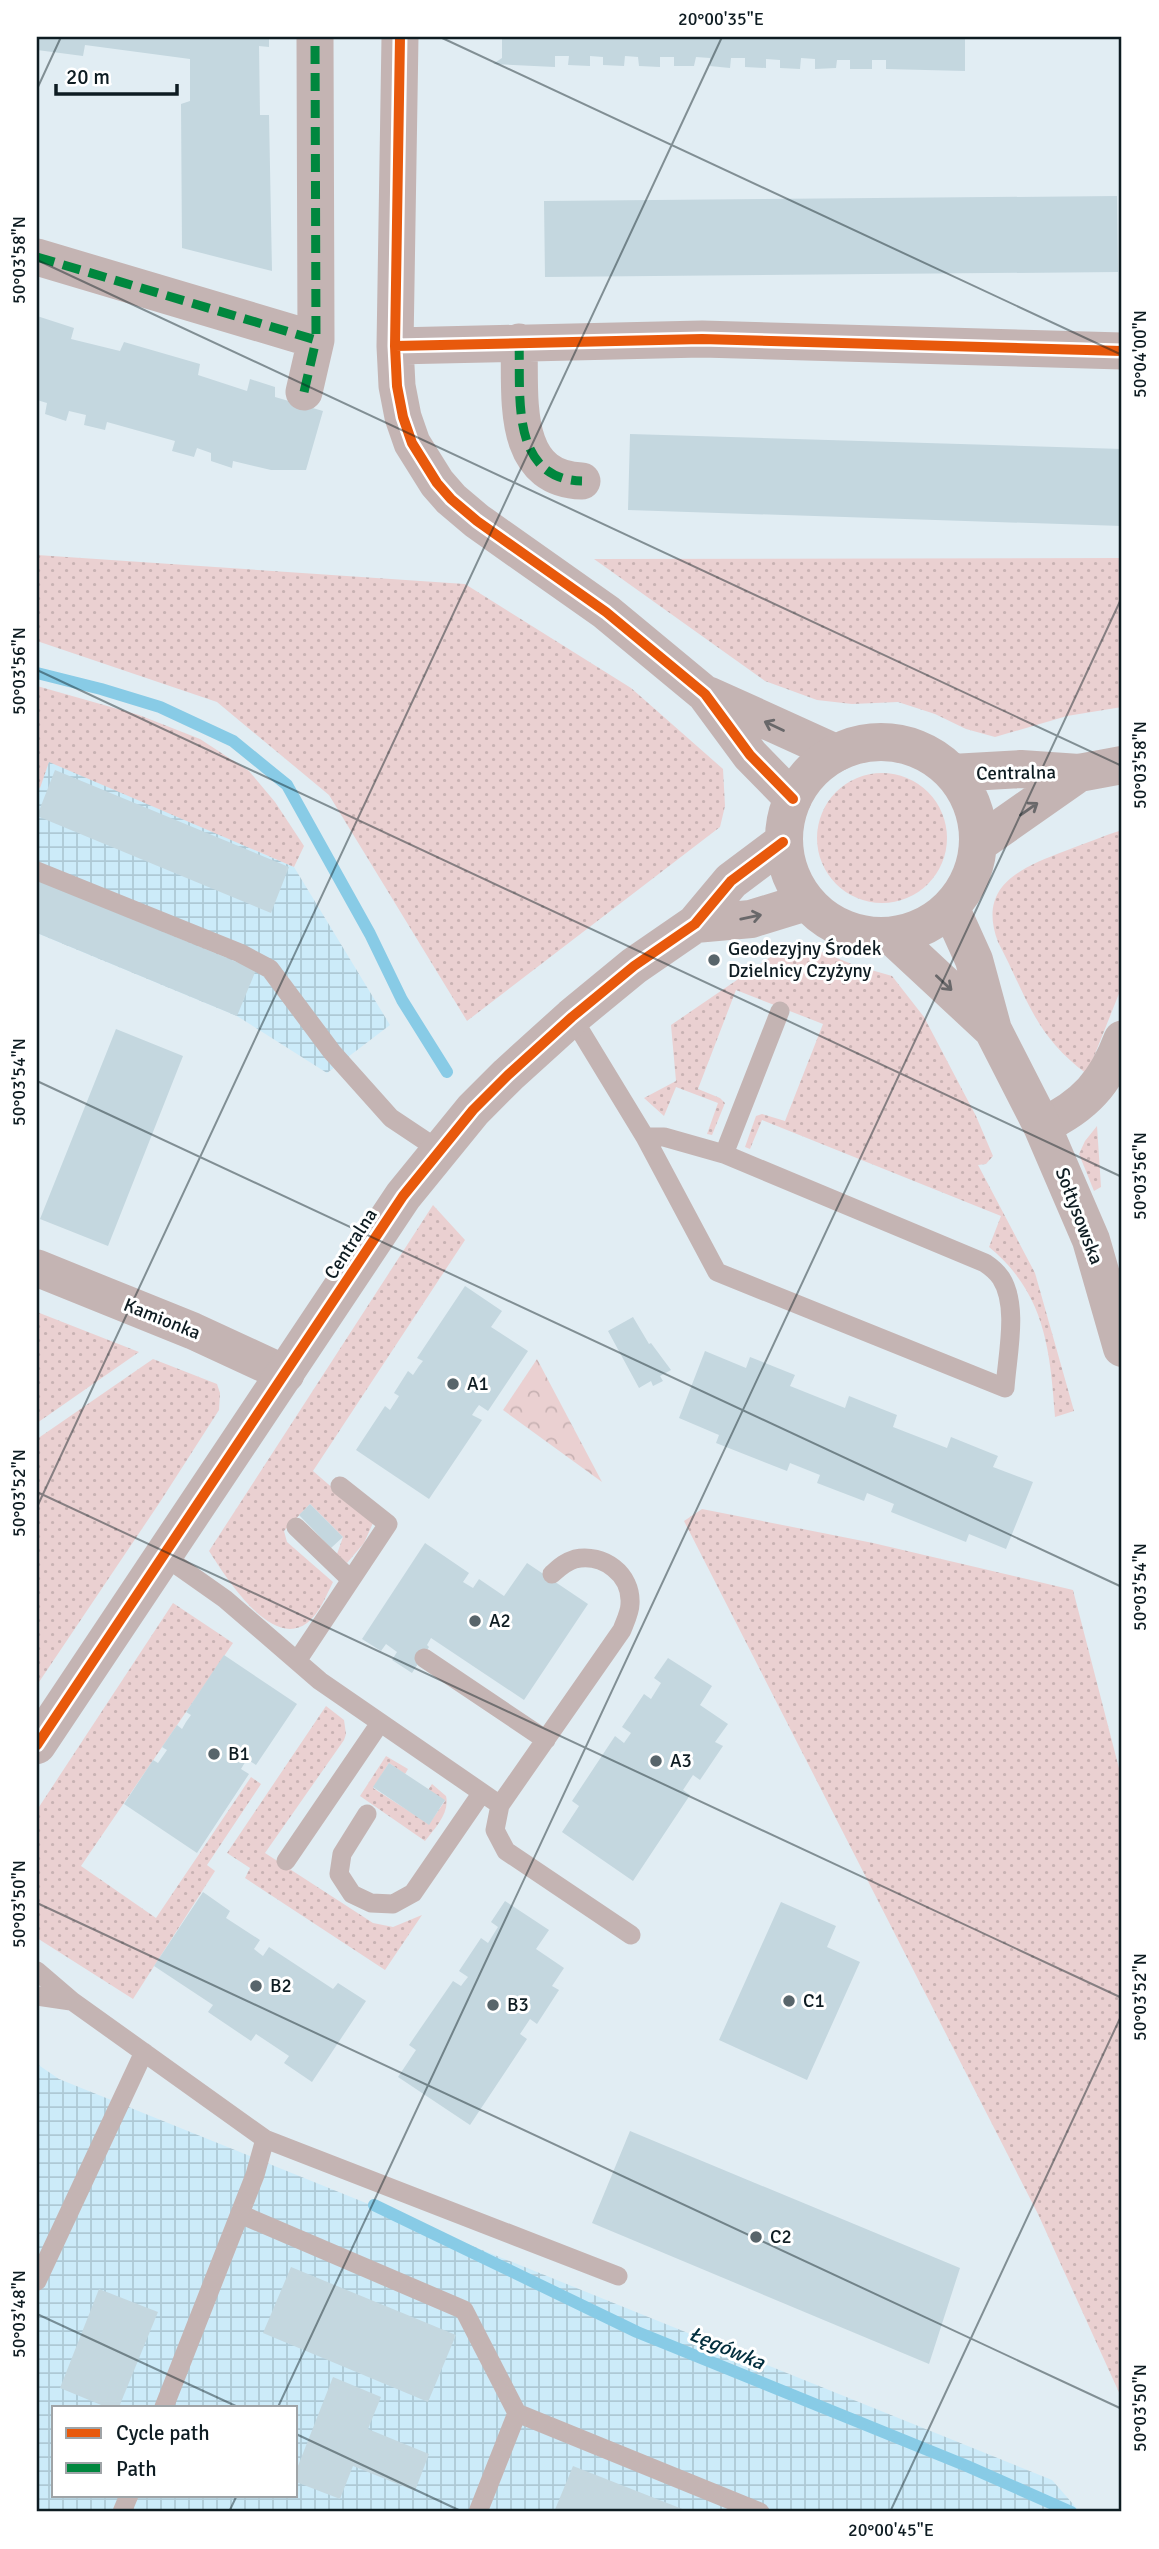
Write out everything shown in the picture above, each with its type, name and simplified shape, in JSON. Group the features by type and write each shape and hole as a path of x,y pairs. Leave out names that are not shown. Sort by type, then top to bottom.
{"street":[{"path":"304,392 316,340 315,37"},
{"path":"400,37 397,386 402,417 412,443 437,483 451,499 477,521 606,612 705,694 750,755 793,799"},
{"path":"37,257 316,340"},
{"path":"396,346 519,342 787,340 1122,351"},
{"path":"519,342 525,441 538,463 552,475 582,481"},
{"path":"705,694 837,753"},
{"path":"885,742 917,748 944,764 952,773 966,789 977,820 979,852 970,883 951,909 924,928 893,937 860,935 830,923 806,902 789,874 783,842 787,811 802,782 824,759 853,745 885,742"},
{"name":"Centralna","path":"952,773 1020,769 1079,773 1122,765"},
{"name":"Centralna","path":"979,843 1079,773"},
{"name":"Centralna","path":"37,1745 403,1196 439,1150 473,1110 572,1017 634,966 695,924 731,881 783,842"},
{"name":"Centralna","path":"695,924 751,919 806,902"},
{"name":"Sołtysowska","path":"951,909 974,960 993,1030 1068,1181 1091,1240 1122,1348"},
{"name":"Sołtysowska","path":"893,937 993,1030"},
{"path":"1042,1126 1058,1119 1097,1087 1107,1074 1122,1039"},
{"name":"Kamionka","path":"37,1268 193,1331 286,1374"}],"lane":[{"path":"37,871 240,953 270,969 332,1052 391,1118 439,1150"},
{"path":"724,1154 780,1012"},
{"path":"572,1017 645,1137 717,1272 1005,1388 1011,1307 1008,1292 1000,1276 985,1263 724,1154 664,1137 645,1137"},
{"path":"297,1661 388,1524 340,1486"},
{"path":"296,1527 350,1579"},
{"path":"164,1556 225,1599 320,1681 500,1805"},
{"path":"552,1574 563,1564 576,1559 597,1560 616,1569 625,1577 631,1605 622,1630 500,1805 495,1830 506,1851 631,1935"},
{"path":"424,1658 547,1740"},
{"path":"286,1861 380,1723"},
{"path":"367,1814 342,1854 339,1874 352,1894 371,1903 393,1904 413,1894 481,1794"},
{"path":"37,1971 72,2001 265,2139 618,2276"},
{"path":"37,1996 72,2001"},
{"path":"37,2281 144,2052"},
{"path":"164,2406 255,2175 265,2139"},
{"path":"240,2214 464,2310 517,2413 760,2512"},
{"path":"478,2512 517,2413"}],"shaded area":[{"path":"49,761 294,867 390,1025 327,1073 237,1016 37,933 37,786 40,787"},
{"path":"37,2064 59,2079 1052,2480 1080,2512 37,2512"}],"green space":[{"path":"37,555 465,584 631,688 723,769 725,806 720,827 467,1021 329,795 217,702 37,641"},
{"path":"1122,558 1122,707 1067,716 995,737 966,729 935,714 898,702 852,704 817,700 765,681 594,559"},
{"path":"37,686 139,715 200,739 249,771 275,802 304,846 294,867 49,762 40,788 37,786"},
{"path":"882,773 907,778 928,792 942,813 947,838 942,863 928,884 907,898 882,903 857,898 836,884 822,863 817,838 822,813 836,792 857,778"},
{"path":"1122,830 1122,986 1087,1074 1055,1045 1043,1030 998,942 993,923 993,907 998,893 1018,872 1048,857"},
{"path":"791,943 805,945 854,965 892,976 924,1017 976,1116 993,1156 986,1164 978,1165 1035,1273 1074,1411 1055,1417 1047,1345 1033,1303 1008,1265 989,1247 1001,1216 762,1120 750,1149 745,1147 756,1116 762,1114 785,1121 823,1024 736,990 698,1089 720,1098 725,1103 712,1135 707,1134 718,1103 676,1087 664,1116 644,1098 676,1081 671,1025"},
{"path":"1097,1126 1101,1187 1094,1191 1079,1154"},
{"path":"433,1205 465,1240 313,1471 373,1523 364,1543 347,1563 337,1554 343,1537 310,1504 284,1531 287,1542 333,1582 319,1610 307,1623 293,1629 279,1627 251,1607 209,1551"},
{"path":"37,1312 139,1352 37,1423"},
{"path":"153,1359 217,1384 220,1393 219,1410 37,1685 37,1439"},
{"path":"537,1359 602,1482 503,1410"},
{"path":"702,1509 873,1543 1073,1590 1122,1780 1122,2399 1038,2214 684,1521"},
{"path":"173,1603 233,1643 81,1866 156,1918 251,1777 261,1784 207,1865 215,1871 133,1999 37,1938 37,1810"},
{"path":"326,1706 344,1720 344,1740 265,1853 373,1923 393,1927 422,1915 385,1970 245,1878 250,1868 227,1853"},
{"path":"386,1756 408,1769 405,1774 389,1763 373,1788 429,1824 445,1801 428,1790 432,1784 446,1796 444,1814 425,1841 360,1796"}],"building":[{"path":"37,37 269,37 269,47 259,46 260,115 269,115 272,271 182,248 181,104 190,101 190,59 85,45 83,56 37,50"},
{"path":"502,37 965,37 965,71 886,69 886,60 872,60 872,69 850,69 850,60 837,60 836,68 815,69 815,59 801,58 800,69 780,68 780,60 766,59 766,68 745,67 745,58 731,58 730,68 710,66 710,58 696,57 694,66 674,66 674,57 660,57 660,67 639,66 638,57 625,56 624,66 603,65 603,57 590,56 590,66 568,65 569,56 555,56 555,67 493,64 502,58"},
{"path":"1117,196 1118,272 545,277 544,201"},
{"path":"37,316 74,328 71,339 120,351 124,342 200,364 198,375 247,391 250,379 275,387 275,397 323,411 306,470 271,470 233,461 232,468 211,461 211,453 197,448 194,457 172,451 175,441 107,422 105,430 84,425 86,415 69,411 66,421 45,414 47,403 37,400"},
{"path":"630,434 1122,449 1122,526 628,510"},
{"path":"55,770 289,867 271,913 37,816"},
{"path":"37,880 256,970 237,1016 37,933"},
{"path":"116,1029 183,1056 108,1246 40,1219"},
{"name":"A1","path":"465,1286 502,1311 491,1327 528,1351 488,1411 479,1405 476,1409 472,1415 482,1420 429,1499 356,1450 385,1406 390,1410 399,1396 394,1393 408,1371 413,1375 423,1361 417,1358"},
{"path":"633,1317 649,1344 651,1343 671,1370 660,1376 663,1381 653,1386 651,1381 639,1388 608,1331"},
{"path":"705,1351 746,1368 750,1357 795,1375 790,1386 845,1408 849,1396 897,1415 893,1427 947,1448 951,1437 998,1456 993,1467 1033,1482 1006,1549 969,1534 966,1542 891,1512 894,1504 867,1493 864,1501 817,1483 820,1475 790,1463 787,1471 716,1443 719,1435 679,1418"},
{"path":"310,1504 343,1537 331,1548 299,1515"},
{"name":"A2","path":"425,1543 469,1573 463,1582 473,1588 479,1579 504,1596 527,1563 588,1604 524,1700 431,1638 427,1645 429,1647 412,1673 392,1660 397,1652 386,1644 381,1651 362,1639"},
{"name":"B1","path":"224,1655 297,1704 256,1765 247,1759 241,1769 249,1774 197,1853 124,1804 153,1760 158,1763 167,1750 162,1747 177,1725 182,1729 191,1715 186,1712"},
{"name":"A3","path":"668,1658 712,1686 700,1705 728,1724 715,1742 723,1746 700,1780 693,1775 683,1790 690,1795 633,1881 562,1832 579,1806 572,1801 615,1736 624,1743 631,1733 622,1727 644,1694 651,1699 661,1683 654,1678"},
{"path":"389,1763 445,1800 429,1825 373,1787"},
{"name":"B2","path":"203,1892 230,1911 226,1918 260,1940 254,1949 263,1956 269,1947 333,1989 338,1983 366,2001 312,2082 284,2063 289,2056 256,2034 251,2041 208,2012 213,2005 154,1966"},
{"name":"B3","path":"505,1901 549,1930 536,1949 564,1968 552,1986 559,1990 537,2024 530,2019 520,2034 527,2039 470,2125 398,2077 416,2050 409,2045 453,1981 461,1986 468,1977 459,1971 481,1938 488,1943 498,1927 491,1922"},
{"name":"C1","path":"781,1902 836,1926 827,1947 860,1962 807,2080 719,2040"},
{"name":"C2","path":"630,2131 960,2268 929,2364 592,2223"},
{"path":"291,2267 456,2335 428,2402 263,2333"},
{"path":"99,2289 158,2312 119,2406 104,2406 60,2388"},
{"path":"333,2377 381,2397 368,2429 429,2454 415,2491 353,2466 340,2499 298,2483 298,2466"},
{"path":"573,2466 690,2512 554,2512"}],"waterway":[{"path":"37,673 160,707 233,741 287,785 370,934 402,1000 447,1072"},
{"name":"Łęgówka","path":"374,2205 637,2332 967,2466 1071,2512"}],"marked path":[{"path":"37,257 316,340 315,37"},
{"path":"304,392 316,340"},
{"path":"519,342 521,408 524,430 531,450 542,466 558,477 582,481"}],"cycle path":[{"path":"400,37 395,346 397,386 412,443 437,483 451,499 477,521 606,612 705,694 750,755 793,799"},
{"path":"395,346 702,339 1122,351"},
{"path":"37,1745 403,1196 473,1110 572,1017 634,966 695,924 731,881 783,842"}],"place":[{"name":"Geodezyjny Środek Dzielnicy Czyżyny","path":"714,960"},
{"name":"A1","path":"453,1384"},
{"name":"A2","path":"475,1621"},
{"name":"B1","path":"214,1754"},
{"name":"A3","path":"656,1761"},
{"name":"B2","path":"256,1986"},
{"name":"C1","path":"789,2001"},
{"name":"B3","path":"493,2005"},
{"name":"C2","path":"756,2237"}]}
